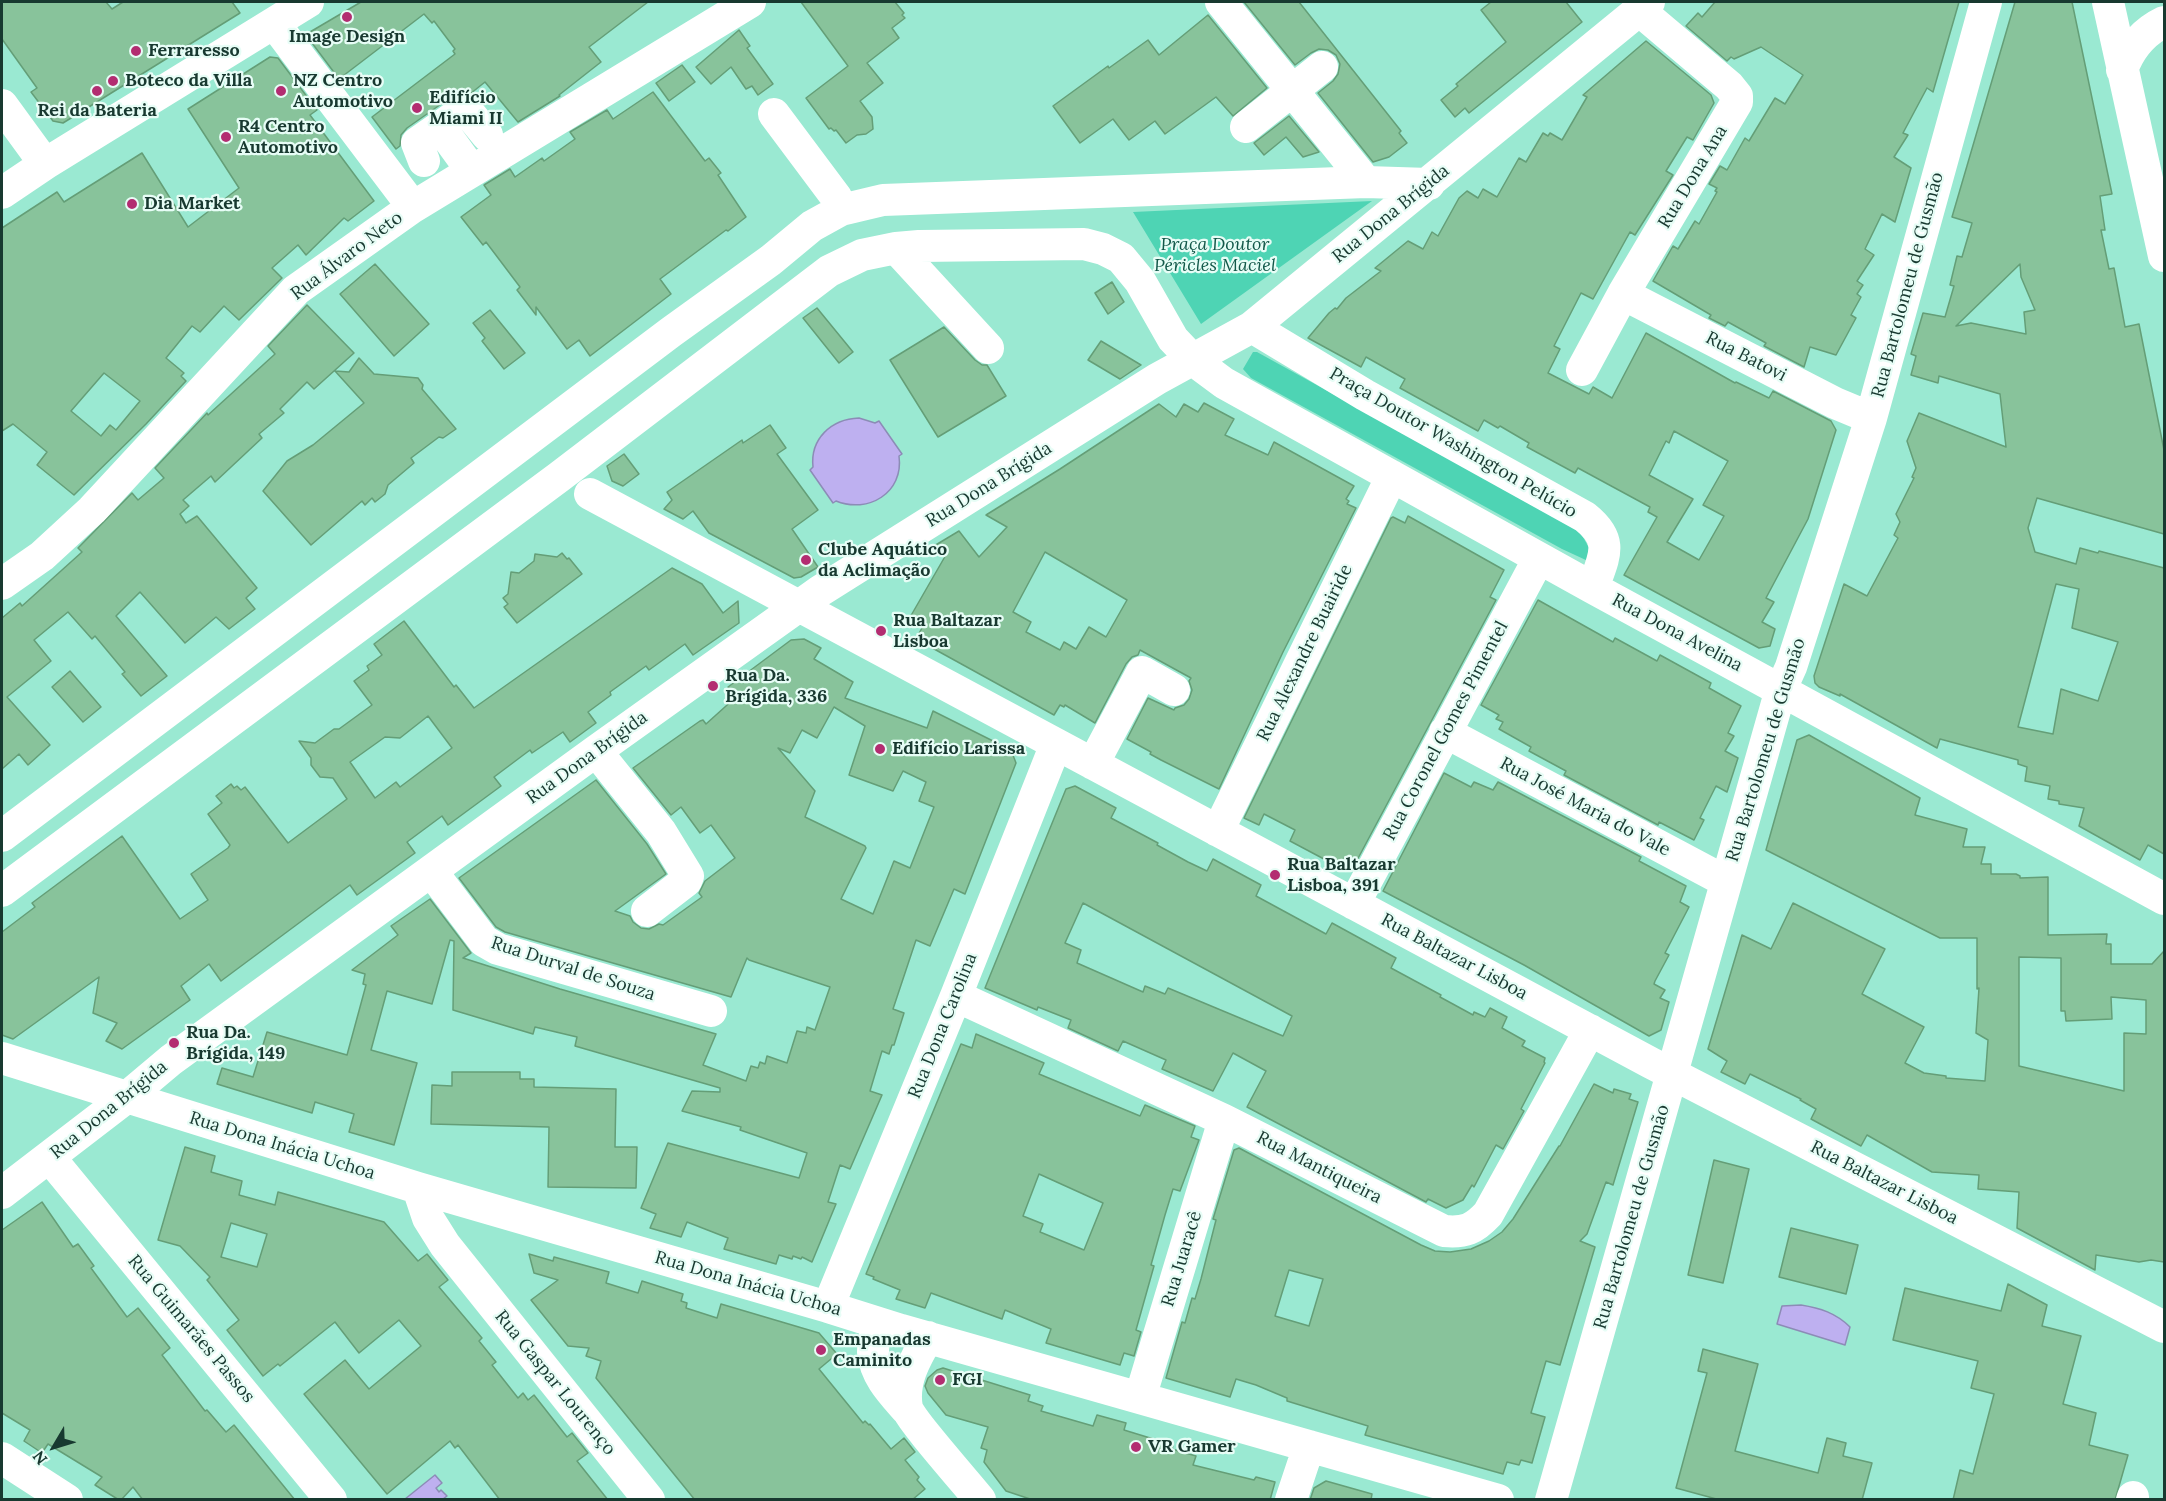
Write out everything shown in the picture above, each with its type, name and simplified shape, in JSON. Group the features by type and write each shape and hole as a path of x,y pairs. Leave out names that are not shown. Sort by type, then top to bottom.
{"street":[{"path":"2,193 45,164 308,2"},
{"name":"Rua Álvaro Neto","path":"2,584 42,556 92,510 296,290 413,207 750,2"},
{"path":"1221,2 1366,182"},
{"name":"Rua Bartolomeu de Gusmão","path":"1551,1500 1781,689 1791,667 1871,418 1986,2"},
{"path":"2108,2 2164,256"},
{"path":"2151,2 2164,10"},
{"name":"Rua Dona Brígida","path":"2,1193 50,1158 171,1060 798,606 1147,386 1252,327 1644,6"},
{"name":"Rua Dona Ana","path":"1582,370 1623,294 1737,102 1737,96 1729,86 1644,6"},
{"path":"2122,70 2137,41 2149,30 2164,22"},
{"path":"274,23 413,207"},
{"path":"1246,127 1322,67"},
{"path":"2,105 45,164"},
{"path":"424,161 417,143 464,110 469,112 487,135"},
{"path":"774,114 836,198 841,210"},
{"path":"441,127 472,171"},
{"path":"2,836 671,332 771,260 812,226 841,210 883,200 1366,182 1429,184"},
{"name":"Rua Dona Avelina","path":"2,891 587,456 829,271 862,255 896,248 1084,244 1103,249 1121,258 1140,281 1173,339 1193,360 1224,383 1593,588 2164,899"},
{"path":"896,248 988,348"},
{"name":"Rua Batovi","path":"1623,294 1835,403 1871,418"},
{"name":"Praça Doutor Washington Pelúcio","path":"1252,327 1365,394 1585,517 1597,527 1604,537 1603,560 1593,588"},
{"name":"Rua Alexandre Buairide","path":"1218,831 1392,476"},
{"name":"Rua Baltazar Lisboa","path":"590,494 1672,1074 2164,1327"},
{"name":"Rua Coronel Gomes Pimentel","path":"1354,904 1539,558"},
{"path":"1092,764 1142,672 1174,690"},
{"name":"Rua José Maria do Vale","path":"1445,732 1725,881"},
{"name":"Rua Dona Carolina","path":"828,1307 956,996 1056,744"},
{"path":"596,751 661,832 688,876 686,881 647,911"},
{"name":"Rua Durval de Souza","path":"432,872 484,941 498,949 711,1011"},
{"name":"Rua Mantiqueira","path":"956,996 1224,1120 1444,1231 1459,1232 1477,1226 1488,1214 1590,1030"},
{"name":"Rua Dona Inácia Uchoa","path":"2,1058 418,1188 877,1323 1498,1500"},
{"name":"Rua Juaracê","path":"1140,1398 1224,1120"},
{"name":"Rua Guimarães Passos","path":"50,1158 332,1500"},
{"name":"Rua Gaspar Lourenço","path":"418,1188 428,1218 445,1245 649,1500"},
{"path":"461,1266 462,1233 473,1204"},
{"path":"877,1323 873,1352 877,1371 887,1387 980,1500"},
{"path":"907,1410 906,1387 913,1362 928,1337"},
{"path":"1291,1500 1309,1446"},
{"path":"2,1458 67,1500"}],"green space":[{"name":"Praça Doutor Péricles Maciel","path":"1372,201 1201,324 1133,212"},
{"path":"1253,352 1257,352 1579,530 1592,553 1588,561 1562,549 1251,378 1243,369"}],"shaded area":[{"path":"859,418 875,423 879,421 902,454 899,456 896,480 890,490 871,502 860,505 836,501 833,503 810,470 813,467 815,448 824,432 831,427 849,419"},
{"path":"1801,1305 1827,1312 1850,1327 1845,1345 1777,1324 1782,1306"},
{"path":"435,1475 442,1483 436,1488 447,1496 443,1499 405,1499"}],"building":[{"path":"2,2 106,2 112,9 123,2 232,2 240,13 63,123 53,121 31,92 37,88 2,39"},
{"path":"361,2 648,2 589,47 601,62 560,96 518,122 485,82 470,94 463,92 454,95 407,128 401,135 400,146 396,149 372,117 455,54 453,51 455,49 434,21 432,23 424,14 339,79 309,39 310,32"},
{"path":"801,2 895,2 904,13 902,15 905,18 892,28 899,38 867,63 883,83 860,101 872,117 873,129 866,134 857,135 846,143 836,130 829,129 806,98 848,66"},
{"path":"1244,2 1299,2 1401,131 1399,133 1407,143 1389,157 1373,162 1318,93 1338,74 1340,64 1336,55 1328,50 1319,49 1295,65"},
{"path":"1491,2 1566,2 1582,22 1469,113 1465,108 1455,117 1441,100 1458,86 1456,84 1506,42 1481,10"},
{"path":"1715,2 1959,2 1933,92 1927,88 1903,133 1908,135 1894,157 1911,168 1895,222 1882,214 1865,249 1874,255 1857,281 1863,285 1857,294 1861,297 1851,315 1856,318 1836,355 1810,347 1804,367 1764,346 1766,343 1728,322 1725,326 1709,318 1711,315 1653,281 1673,246 1678,249 1695,221 1699,224 1717,192 1715,191 1717,188 1709,184 1720,166 1727,170 1745,138 1749,141 1775,98 1785,104 1803,75 1761,47 1734,59 1731,57 1727,61 1686,26 1698,13 1702,17"},
{"path":"2015,2 2072,2 2112,194 2100,196 2105,230 2101,230 2109,269 2114,268 2125,327 2139,324 2164,450 2164,534 2037,498 2028,528 2035,552 2076,564 2080,548 2164,568 2164,854 2148,845 2140,860 2079,826 2084,808 2059,804 2059,801 2048,799 2050,786 2025,781 2027,767 2018,764 2018,760 1940,739 1937,748 1840,694 1840,696 1819,687 1815,683 1814,676 1844,584 1867,596 1898,538 1894,535 1900,522 1896,514 1914,478 1912,477 1916,468 1907,441 1919,413 2006,447 2000,394 1939,376 1938,383 1911,375 1916,356 1911,354 1923,313 1945,317 1954,286 1950,285 1957,256 1962,257 1972,223 1952,217","holes":["2020,264 2021,277 2035,310 2024,312 2026,334 1971,323 1956,326","2056,584 2079,589 2072,628 2118,642 2098,701 2061,689 2053,734 2018,727"]},
{"path":"1208,15 1267,88 1233,116 1216,97 1165,134 1155,121 1129,140 1113,119 1080,143 1053,106 1148,40 1159,55"},
{"path":"739,30 750,46 747,48 773,84 758,95 752,86 746,89 731,67 711,84 696,67"},
{"path":"1646,41 1711,95 1714,103 1693,140 1687,137 1666,171 1673,175 1635,235 1630,232 1593,299 1581,293 1554,346 1560,349 1548,373 1589,394 1593,387 1612,398 1646,333 1735,383 1769,398 1773,391 1831,421 1836,430 1808,519 1766,598 1774,602 1762,622 1775,629 1770,646 1759,648 1624,575 1657,517 1648,512 1650,507 1578,468 1575,473 1527,447 1529,443 1500,426 1498,428 1484,420 1478,431 1400,388 1405,379 1366,357 1361,367 1308,338 1329,313 1337,309 1346,298 1381,271 1375,268 1408,241 1423,249 1432,232 1438,236 1459,198 1467,191 1478,198 1483,189 1497,197 1519,158 1526,162 1543,133 1548,136 1550,133 1562,140 1587,97 1583,95","holes":["1674,431 1728,461 1703,505 1724,516 1699,560 1667,542 1693,499 1649,475 1666,441 1669,443"]},
{"path":"270,57 278,58 317,110 310,115 374,201 348,221 344,218 306,255 298,245 272,268 282,278 239,320 224,306 200,332 192,326 166,358 184,373 181,376 186,381 74,495 37,465 47,452 13,424 2,431 2,228 57,192 64,202 142,153 188,227 239,188 188,109","holes":["104,373 140,401 116,430 110,425 101,436 71,411"]},
{"path":"682,65 695,82 669,101 656,83"},
{"path":"653,92 705,161 709,158 721,173 718,175 746,217 660,279 671,294 590,356 579,340 567,349 536,307 536,315 517,290 520,287 486,242 483,245 461,217 491,195 484,185 510,169 515,177 542,158 544,161 575,139 570,132 607,110 613,119"},
{"path":"1289,116 1319,152 1303,157 1286,137 1264,155 1254,143"},
{"path":"375,264 429,324 394,356 340,294"},
{"path":"1112,282 1124,302 1108,314 1095,293"},
{"path":"307,305 354,353 314,389 307,382 280,409 284,413 259,434 262,438 215,482 211,476 183,500 189,506 180,514 186,523 197,516 257,588 246,598 255,609 229,629 216,617 185,643 140,592 116,616 167,676 141,696 122,674 125,672 95,636 92,639 68,612 34,640 51,661 7,697 50,745 28,765 19,754 2,769 2,618 20,603 22,606 82,552 78,548 132,493 138,500 164,478 155,468 207,413 208,415 275,354 268,346"},
{"path":"817,308 853,352 839,363 803,318"},
{"path":"490,310 525,353 504,369 482,341 485,338 473,323"},
{"path":"944,327 975,360 982,365 987,365 1006,396 938,437 890,360"},
{"path":"1101,341 1141,365 1120,379 1088,360"},
{"path":"359,358 374,374 418,378 423,385 422,389 456,429 443,438 439,437 411,458 414,463 388,485 385,494 375,502 372,498 365,505 362,501 311,545 263,491 287,461 313,445 364,403 335,371 349,372"},
{"path":"1204,403 1234,419 1225,435 1268,455 1274,442 1354,486 1346,499 1349,501 1347,504 1356,508 1283,652 1219,789 1161,760 1127,739 1148,698 1174,710 1184,705 1192,690 1189,681 1191,678 1140,650 1138,655 1132,657 1126,664 1095,723 1065,705 1064,707 1060,705 1054,715 916,639 923,626 909,619 947,553 934,546 959,531 979,557 1007,527 986,515 1159,404 1176,417 1184,404 1198,412","holes":["1045,552 1127,600 1106,637 1089,627 1076,649 1064,642 1060,650 1026,632 1031,622 1013,612"]},
{"path":"770,425 786,448 777,454 818,510 792,529 818,567 801,577 794,578 709,533 693,511 683,519 664,509 672,500 667,492 742,440 743,443"},
{"path":"624,454 639,474 623,486 612,481 607,466"},
{"path":"1408,516 1504,570 1490,597 1496,600 1355,864 1344,858 1339,867 1290,841 1295,830 1264,814 1259,825 1244,818 1391,518 1405,523"},
{"path":"562,553 582,574 517,623 504,607 508,604 503,598 508,594 511,572 519,573 534,561 535,554 557,557"},
{"path":"672,568 702,584 723,613 738,601 739,623 693,655 685,644 649,670 646,666 610,692 611,695 588,712 596,723 570,742 563,732 532,753 530,750 494,777 501,786 448,825 442,816 407,842 415,853 357,895 350,885 221,981 209,964 181,986 190,1000 122,1049 106,1041 117,1023 93,1013 99,977 13,1039 2,1035 2,932 35,907 32,903 122,836 180,919 208,900 191,874 230,845 208,814 222,803 216,796 231,784 234,788 237,786 241,790 245,787 288,843 347,799 333,778 320,777 299,741 315,743 372,705 354,681 369,670 367,666 382,655 374,644 404,621 454,687 456,685 474,708","holes":["428,716 452,748 400,787 396,782 375,798 350,762 385,737 400,738"]},
{"path":"1538,600 1613,642 1615,638 1657,661 1660,655 1711,683 1709,688 1741,706 1728,733 1734,736 1725,751 1738,758 1727,792 1716,786 1700,818 1704,820 1694,840 1659,822 1658,825 1564,775 1566,771 1529,751 1531,747 1499,729 1503,722 1496,719 1499,715 1481,705"},
{"path":"804,639 821,648 814,659 853,682 845,698 927,728 933,711 1011,750 1016,763 965,894 954,889 930,946 916,940 893,1009 904,1013 889,1054 882,1051 870,1091 882,1095 850,1169 840,1165 828,1202 836,1204 812,1262 802,1257 801,1259 793,1256 792,1259 779,1255 776,1264 724,1249 728,1238 687,1222 681,1237 650,1228 656,1214 641,1208 668,1143 799,1178 807,1153 740,1130 741,1127 682,1111 692,1091 720,1092 720,1088 575,1046 577,1037 535,1027 533,1034 453,1010 454,941 450,940 432,1004 387,991 371,1050 417,1063 394,1145 349,1132 354,1114 315,1102 312,1113 217,1084 222,1068 253,1077 267,1032 347,1055 366,985 363,984 365,974 352,970 398,935 391,926 430,899 471,953 463,958 716,1034 703,1065 746,1081 751,1066 758,1068 760,1062 765,1064 767,1056 787,1063 797,1031 806,1033 807,1027 815,1030 830,987 747,958 731,997 505,932 496,927 459,878 596,780 647,844 666,874 615,911 630,916 633,922 641,928 649,929 659,924 663,925 702,897 699,893 705,881 735,858 711,825 700,833 681,807 671,815 633,768 700,721 703,720 706,724 736,697 728,687 791,640","holes":["834,707 865,726 849,775 893,791 903,771 926,782 919,801 934,807 910,868 894,861 873,914 841,899 865,846 805,817 815,791 778,748 790,753 802,730 817,738"]},
{"path":"70,671 101,707 83,722 52,687"},
{"path":"1809,735 1920,798 1915,815 1967,829 1963,847 1985,847 1981,864 1991,864 1991,874 2016,874 2020,878 2048,877 2048,935 2107,934 2106,944 2111,944 2111,964 2152,964 2164,951 2164,1262 2151,1260 2139,1262 2096,1255 2095,1270 2017,1228 2019,1192 1978,1189 1979,1175 1932,1172 1867,1135 1861,1146 1811,1119 1816,1109 1801,1099 1750,1074 1745,1084 1721,1072 1727,1061 1708,1049 1742,935 1771,949 1793,903 1885,949 1862,994 1924,1027 1905,1063 1924,1073 1946,1076 1946,1078 1985,1081 1988,1040 1976,1033 1979,988 1977,989 1977,938 1940,938 1766,850 1797,740","holes":["2019,957 2061,958 2061,1011 2065,1011 2066,1021 2112,1019 2111,997 2146,1000 2146,1034 2124,1033 2124,1091 2019,1066"]},
{"path":"1444,773 1471,787 1474,782 1493,790 1498,782 1641,857 1639,861 1686,886 1680,902 1689,907 1665,953 1669,955 1654,984 1665,990 1660,998 1669,1002 1661,1030 1649,1036 1524,965 1383,891"},
{"path":"1075,786 1116,808 1111,818 1188,862 1207,871 1213,859 1261,885 1256,896 1326,934 1332,923 1396,958 1391,968 1473,1015 1474,1012 1485,1017 1490,1008 1507,1017 1502,1028 1525,1041 1522,1046 1545,1058 1545,1063 1521,1109 1524,1111 1503,1149 1496,1145 1474,1187 1472,1185 1463,1200 1446,1208 1428,1199 1426,1202 1247,1107 1266,1071 1233,1053 1213,1091 1162,1069 1166,1060 1123,1041 1118,1051 1068,1028 1071,1020 1038,1007 1037,1010 985,988 1066,789","holes":["1083,903 1292,1016 1283,1036 1168,988 1165,994 1145,986 1143,992 1077,963 1081,950 1065,943"]},
{"path":"976,1034 1044,1063 1039,1074 1140,1116 1145,1105 1195,1126 1191,1137 1199,1140 1180,1191 1173,1189 1165,1215 1151,1265 1154,1266 1136,1330 1141,1332 1134,1356 1124,1353 1120,1365 1046,1343 1051,1329 1005,1310 1002,1319 931,1293 925,1308 896,1299 900,1290 866,1274 961,1044 972,1048","holes":["1039,1174 1103,1203 1084,1250 1040,1232 1043,1224 1023,1216"]},
{"path":"452,1072 520,1072 520,1079 534,1079 534,1087 616,1089 615,1147 637,1147 636,1188 548,1187 549,1127 431,1124 432,1085 452,1086"},
{"path":"1594,1084 1613,1093 1614,1089 1631,1094 1629,1099 1638,1102 1613,1185 1606,1182 1587,1234 1580,1241 1595,1247 1560,1365 1546,1361 1531,1413 1545,1417 1532,1463 1521,1460 1519,1465 1507,1462 1503,1474 1365,1435 1368,1426 1287,1401 1287,1398 1236,1379 1230,1397 1166,1378 1182,1322 1185,1323 1192,1298 1195,1299 1201,1279 1216,1220 1213,1219 1234,1150 1239,1148 1421,1245 1435,1251 1450,1252 1471,1249 1502,1232 1513,1219 1560,1146","holes":["1289,1270 1323,1279 1309,1326 1275,1316"]},
{"path":"185,1147 215,1156 211,1172 242,1181 239,1195 275,1205 278,1192 384,1222 418,1261 427,1254 448,1280 439,1287 482,1338 479,1341 496,1362 492,1365 518,1398 523,1393 528,1400 534,1395 567,1437 572,1433 588,1453 577,1461 608,1500 500,1500 458,1445 455,1448 450,1441 387,1494 304,1394 345,1360 369,1389 421,1346 399,1320 359,1353 335,1322 280,1366 278,1364 263,1376 227,1330 239,1320 207,1280 210,1277 180,1246 158,1240","holes":["231,1223 267,1234 257,1267 221,1257"]},
{"path":"1714,1160 1749,1169 1723,1283 1688,1275"},
{"path":"42,1202 73,1247 78,1244 94,1266 91,1268 127,1317 138,1308 170,1348 162,1355 205,1411 207,1410 226,1432 234,1425 295,1500 143,1500 133,1487 119,1500 95,1485 102,1477 48,1444 42,1453 24,1441 30,1430 2,1413 2,1230"},
{"path":"1791,1228 1858,1245 1846,1294 1779,1277"},
{"path":"529,1254 553,1261 554,1257 609,1272 606,1283 638,1293 642,1281 683,1294 681,1301 687,1303 686,1308 717,1318 721,1304 819,1333 837,1354 819,1369 863,1423 865,1421 870,1424 891,1449 904,1438 915,1452 905,1460 919,1477 917,1480 925,1489 912,1500 695,1500 596,1378 601,1361 586,1356 589,1348 568,1346 531,1300 558,1280 534,1273"},
{"path":"2008,1284 2047,1305 2042,1326 2081,1336 2063,1404 2096,1413 2089,1445 2128,1455 2115,1500 1953,1500 1960,1470 1973,1474 1994,1394 1971,1388 1978,1361 1893,1340 1905,1288 2001,1311"},
{"path":"1703,1349 1758,1364 1735,1451 1818,1473 1827,1438 1846,1443 1843,1456 1872,1463 1862,1500 1720,1500 1676,1488 1707,1373 1698,1371"},
{"path":"943,1368 1030,1395 1028,1401 1043,1406 1041,1411 1093,1426 1097,1415 1126,1423 1124,1430 1173,1445 1172,1449 1196,1456 1193,1465 1254,1480 1256,1477 1275,1482 1270,1500 1033,1500 1006,1491 984,1462 987,1450 981,1448 988,1427 946,1415 928,1393 925,1386 928,1378"},
{"path":"1326,1481 1372,1494 1371,1500 1310,1500 1314,1488"}],"place":[{"name":"Image Design","path":"347,17"},
{"name":"Ferraresso","path":"136,51"},
{"name":"Boteco da Villa","path":"113,81"},
{"name":"Rei da Bateria","path":"97,91"},
{"name":"NZ Centro Automotivo","path":"281,91"},
{"name":"Edifício Miami II","path":"417,108"},
{"name":"R4 Centro Automotivo","path":"226,137"},
{"name":"Dia Market","path":"132,204"},
{"name":"Clube Aquático da Aclimação","path":"806,560"},
{"name":"Rua Baltazar Lisboa","path":"881,631"},
{"name":"Rua Da. Brígida, 336","path":"713,686"},
{"name":"Edifício Larissa","path":"880,749"},
{"name":"Rua Baltazar Lisboa, 391","path":"1275,875"},
{"name":"Rua Da. Brígida, 149","path":"174,1043"},
{"name":"Empanadas Caminito","path":"821,1350"},
{"name":"FGI","path":"940,1380"},
{"name":"VR Gamer","path":"1136,1447"}]}
